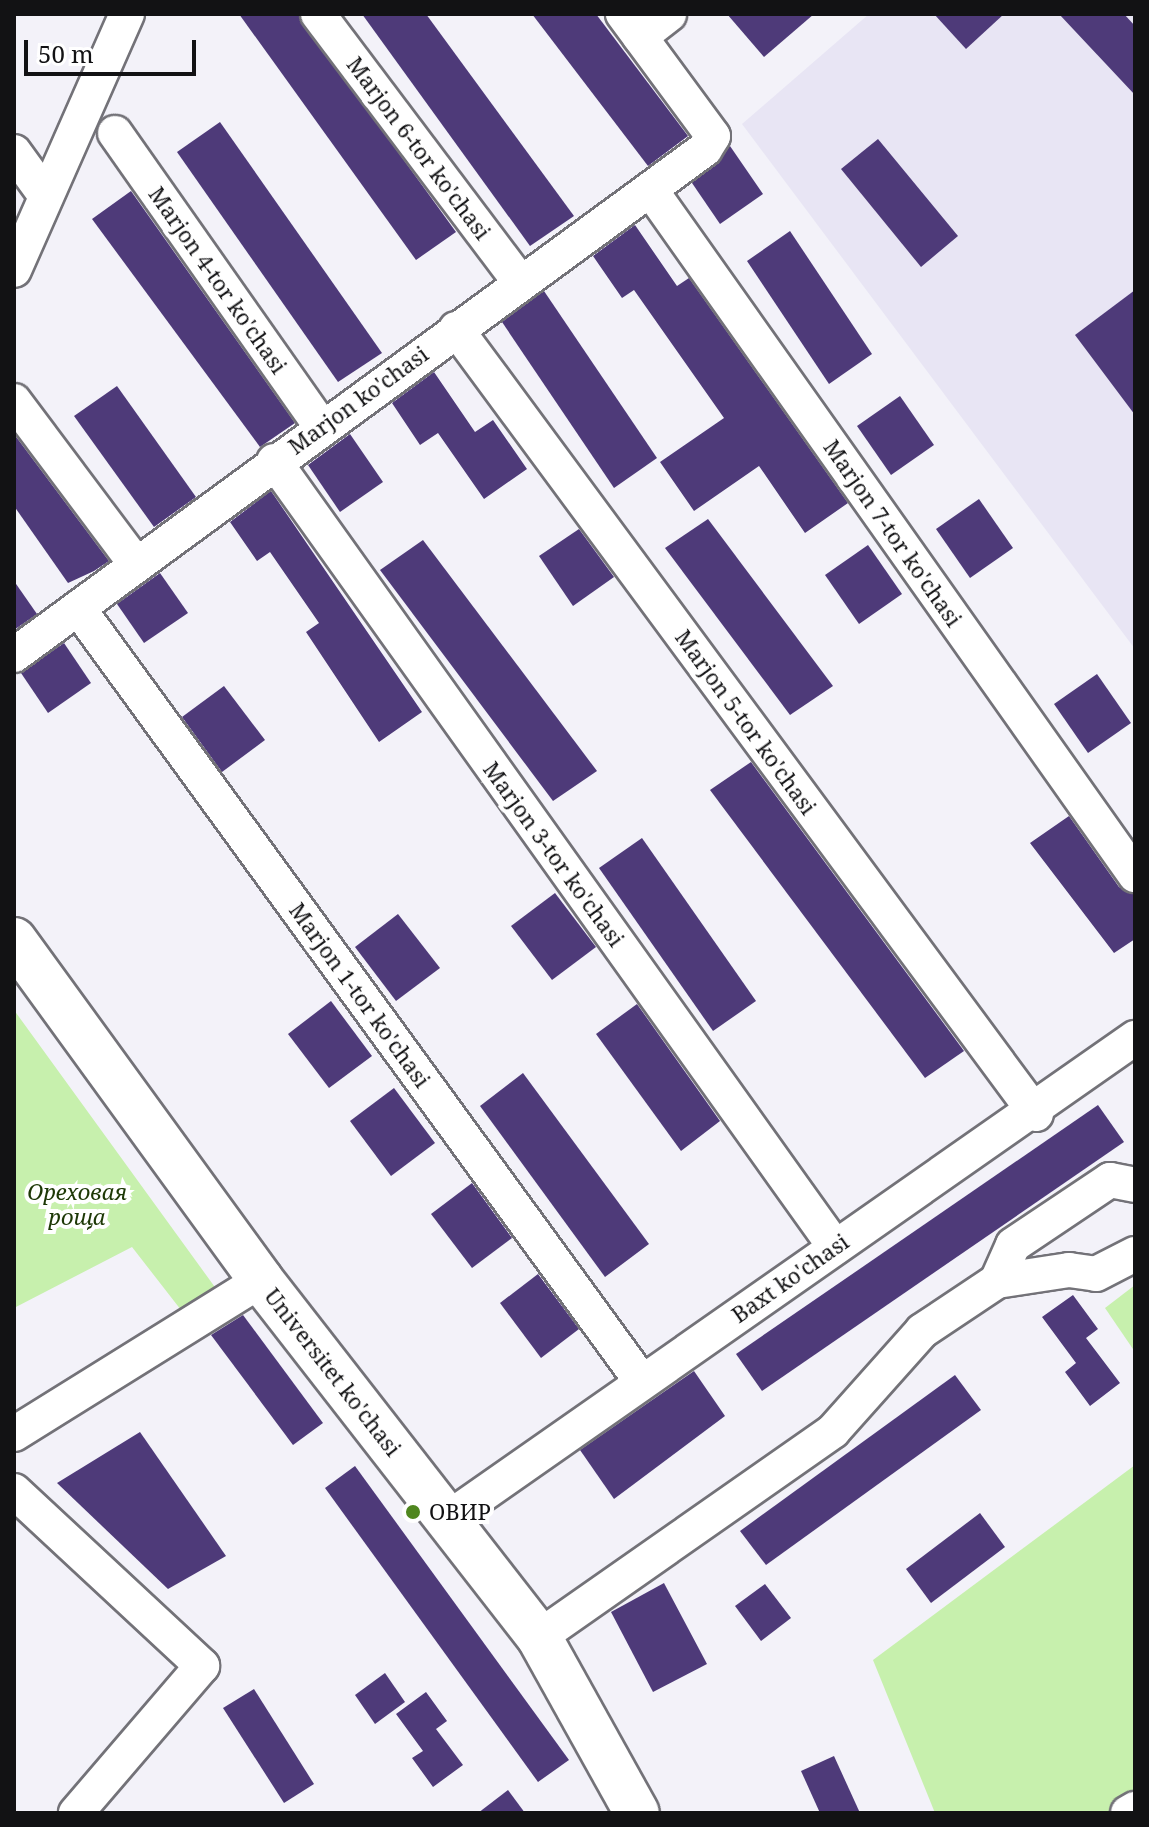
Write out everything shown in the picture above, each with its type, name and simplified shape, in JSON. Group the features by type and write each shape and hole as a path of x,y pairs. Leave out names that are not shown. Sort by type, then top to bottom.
{"main road":[{"name":"Universitet ko'chasi","path":"14,940 261,1280 539,1637 637,1813"}],"street":[{"path":"14,270 127,14"},
{"name":"Marjon 6-tor ko'chasi","path":"318,14 521,283"},
{"path":"631,26 669,14"},
{"name":"Marjon ko'chasi","path":"14,655 274,461 652,192 705,149 713,136 631,26"},
{"name":"Marjon 4-tor ko'chasi","path":"115,133 322,427"},
{"path":"14,152 46,196"},
{"name":"Marjon 7-tor ko'chasi","path":"652,192 1135,875"},
{"name":"Marjon 5-tor ko'chasi","path":"456,329 1036,1114"},
{"path":"14,401 136,564"},
{"name":"Marjon 3-tor ko'chasi","path":"274,461 835,1247"},
{"name":"Marjon 1-tor ko'chasi","path":"78,608 642,1382"},
{"name":"Baxt ko'chasi","path":"446,1520 835,1247 1036,1114 1135,1038"},
{"path":"997,1281 1013,1245 1110,1180 1135,1185"},
{"path":"539,1637 833,1431 922,1331 997,1281 1069,1270 1096,1274 1135,1254"},
{"path":"14,1434 261,1280"},
{"path":"14,1491 202,1666 76,1813"},
{"path":"1128,1813 1135,1809"}],"shaded area":[{"path":"869,14 1135,14 1135,649 742,124"}],"green space":[{"name":"Ореховая роща","path":"14,1010 217,1290 181,1310 132,1247 14,1308"},
{"path":"1135,1285 1135,1352 1105,1308"},
{"path":"1135,1465 1135,1813 935,1813 873,1660"}],"building":[{"path":"239,14 298,14 456,232 416,260"},
{"path":"362,14 426,14 574,216 530,246"},
{"path":"532,14 596,14 688,136 648,166"},
{"path":"727,14 814,14 764,57"},
{"path":"934,14 1004,14 966,49"},
{"path":"1059,14 1124,14 1135,26 1135,95"},
{"path":"220,122 382,353 338,382 177,152"},
{"path":"878,139 958,236 921,267 841,169"},
{"path":"730,146 763,194 720,224 692,183"},
{"path":"131,191 295,423 260,447 92,219"},
{"path":"635,225 677,286 689,278 848,503 805,533 759,466 694,511 660,462 724,418 634,290 622,298 593,256"},
{"path":"790,231 872,354 829,384 747,261"},
{"path":"1135,290 1135,415 1075,335"},
{"path":"544,291 657,458 614,488 502,322"},
{"path":"434,372 475,432 493,420 527,469 484,499 438,433 420,445 392,403"},
{"path":"117,386 196,497 154,527 74,416"},
{"path":"900,396 934,445 891,475 857,426"},
{"path":"14,434 109,561 94,571 68,583 14,506"},
{"path":"350,434 383,482 340,512 308,465"},
{"path":"271,491 422,712 379,742 306,632 319,623 270,552 257,561 230,522"},
{"path":"979,499 1013,548 970,578 936,529"},
{"path":"708,519 833,686 790,715 665,548"},
{"path":"579,529 614,577 573,606 539,556"},
{"path":"423,540 597,771 553,801 380,570"},
{"path":"868,545 902,594 859,624 825,575"},
{"path":"160,573 188,613 144,643 117,604"},
{"path":"14,581 37,614 14,630"},
{"path":"64,643 91,683 48,713 21,673"},
{"path":"1097,674 1131,723 1088,753 1054,704"},
{"path":"224,686 265,740 222,772 182,717"},
{"path":"751,762 964,1051 925,1078 710,790"},
{"path":"1069,816 1119,887 1135,895 1135,939 1114,953 1030,843"},
{"path":"642,838 756,1001 713,1031 599,868"},
{"path":"555,893 596,947 552,980 511,926"},
{"path":"398,914 440,968 396,1001 355,947"},
{"path":"331,1001 372,1056 329,1088 288,1034"},
{"path":"637,1004 720,1121 681,1151 596,1034"},
{"path":"523,1073 649,1244 605,1277 480,1106"},
{"path":"394,1088 435,1143 391,1176 350,1121"},
{"path":"1098,1105 1124,1142 762,1391 736,1354"},
{"path":"472,1183 512,1238 472,1268 431,1214"},
{"path":"538,1274 579,1329 541,1358 500,1303"},
{"path":"1073,1295 1098,1329 1086,1338 1120,1383 1090,1406 1065,1372 1076,1363 1042,1317"},
{"path":"243,1315 323,1423 293,1445 211,1335"},
{"path":"694,1371 725,1416 614,1499 580,1450"},
{"path":"955,1375 981,1410 766,1565 740,1531"},
{"path":"140,1432 226,1556 168,1589 57,1483"},
{"path":"355,1466 569,1760 538,1782 325,1488"},
{"path":"980,1513 1005,1547 931,1603 906,1569"},
{"path":"664,1583 707,1664 653,1692 611,1612"},
{"path":"765,1584 791,1618 761,1641 735,1606"},
{"path":"385,1673 405,1702 375,1724 355,1695"},
{"path":"254,1689 314,1784 284,1803 223,1708"},
{"path":"426,1692 447,1721 436,1729 463,1765 433,1787 412,1758 423,1751 396,1714"},
{"path":"834,1756 860,1813 820,1813 801,1771"},
{"path":"508,1790 525,1813 478,1813"}],"place":[{"name":"ОВИР","path":"413,1512"}]}
